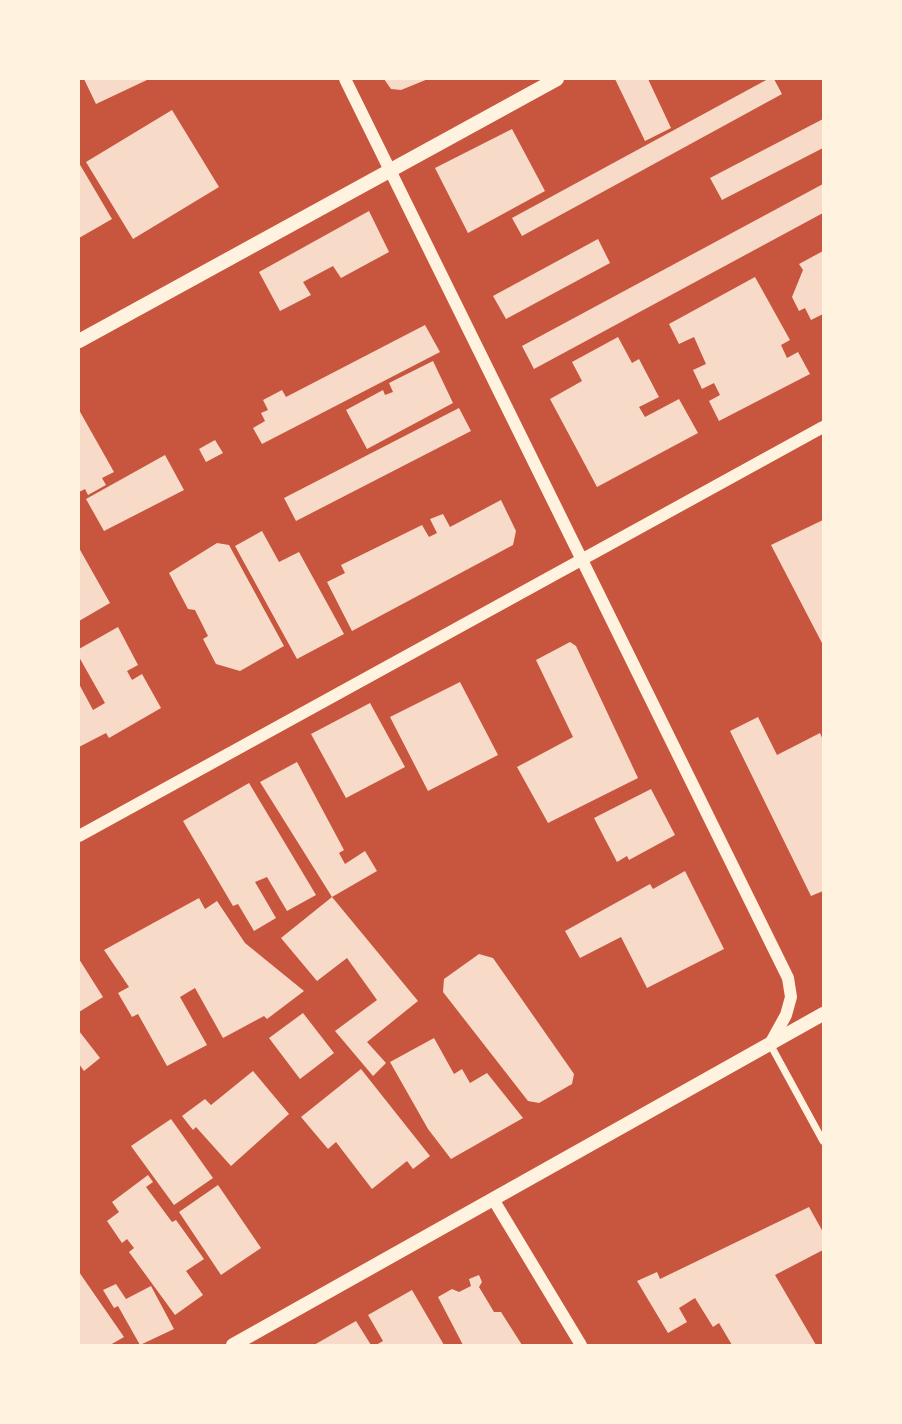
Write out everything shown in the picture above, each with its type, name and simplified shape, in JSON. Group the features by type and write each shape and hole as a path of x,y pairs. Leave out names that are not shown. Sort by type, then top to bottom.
{"main road":[{"path":"79,341 556,79"},
{"path":"233,1345 823,1014"}],"street":[{"path":"345,79 788,978 791,997 786,1015 770,1044 823,1141"},
{"path":"79,836 581,557 823,427"},
{"path":"493,1199 581,1345"}],"building":[{"path":"84,79 149,79 96,104"},
{"path":"384,79 428,79 401,90 391,89"},
{"path":"615,79 648,79 671,128 645,141"},
{"path":"768,79 774,79 782,94 522,236 512,218"},
{"path":"172,110 219,187 133,239 86,162"},
{"path":"823,119 823,148 722,200 710,178"},
{"path":"512,129 545,191 468,233 435,168"},
{"path":"79,163 112,219 79,238"},
{"path":"823,184 823,213 534,369 522,346"},
{"path":"369,211 389,252 341,278 333,266 303,282 311,295 280,311 259,272"},
{"path":"598,239 610,263 506,319 493,296"},
{"path":"823,251 823,314 811,320 805,308 799,311 792,297 803,270 799,264"},
{"path":"755,277 790,340 781,345 787,358 798,352 810,374 719,421 709,401 720,395 714,383 702,389 693,370 706,364 694,337 679,344 669,324"},
{"path":"425,325 440,352 262,444 253,428 265,421 261,413 268,410 263,400 282,390 286,397"},
{"path":"618,337 632,363 639,359 659,397 639,407 645,417 679,399 698,433 597,487 550,399 582,381 572,362"},
{"path":"433,361 453,403 367,449 346,410 383,390 385,395 393,392 389,383"},
{"path":"459,408 471,431 296,521 284,498"},
{"path":"79,410 114,472 102,478 106,485 88,495 85,489 79,492"},
{"path":"215,440 223,453 206,462 199,449"},
{"path":"165,455 184,490 104,531 86,499"},
{"path":"501,500 516,531 513,545 352,631 327,582 345,573 341,565 422,525 429,537 437,533 430,519 443,514 450,527"},
{"path":"823,520 823,645 771,545"},
{"path":"262,531 279,562 299,552 344,634 297,659 235,546"},
{"path":"217,543 229,545 284,646 240,671 216,664 203,639 208,636 195,610 188,609 169,573"},
{"path":"79,548 110,603 79,621"},
{"path":"118,627 138,665 127,671 132,680 142,674 161,708 109,738 106,733 79,747 79,684 93,710 105,703 79,657 79,649"},
{"path":"570,642 576,646 638,778 548,823 517,767 573,737 536,660"},
{"path":"460,682 498,755 428,791 390,717"},
{"path":"370,703 405,767 346,798 311,734"},
{"path":"758,717 777,755 820,733 823,740 823,891 811,896 730,731"},
{"path":"297,762 344,850 339,853 345,864 365,851 377,871 332,897 260,782"},
{"path":"249,783 316,895 287,911 267,877 255,882 276,918 254,931 238,904 233,906 183,821"},
{"path":"651,789 675,835 629,860 627,856 617,862 594,818"},
{"path":"685,871 724,949 647,988 621,937 580,958 565,931 650,884 653,889"},
{"path":"332,897 418,1001 367,1042 386,1063 373,1076 335,1031 377,1000 347,958 317,981 281,938"},
{"path":"199,898 205,909 217,901 245,943 304,991 267,1019 264,1016 223,1038 195,988 180,997 207,1045 167,1066 138,1014 132,1017 118,993 129,987 104,950"},
{"path":"479,954 493,958 574,1074 572,1084 539,1103 528,1101 443,992 444,979"},
{"path":"79,959 103,997 79,1012"},
{"path":"303,1013 334,1053 300,1079 269,1038"},
{"path":"79,1031 100,1058 84,1071 79,1064"},
{"path":"434,1038 454,1074 462,1069 470,1083 487,1073 523,1118 451,1159 428,1129 390,1062"},
{"path":"361,1069 430,1156 413,1169 407,1161 372,1189 336,1142 328,1149 301,1117"},
{"path":"253,1071 289,1114 231,1166 196,1127 193,1130 182,1116 205,1099 211,1105"},
{"path":"171,1119 213,1178 174,1205 131,1146"},
{"path":"148,1175 153,1182 146,1187 172,1222 176,1220 204,1259 186,1271 203,1295 175,1315 129,1252 134,1248 127,1239 122,1243 107,1221 119,1212 112,1202"},
{"path":"218,1185 261,1248 221,1275 179,1212"},
{"path":"809,1207 823,1232 823,1250 775,1275 816,1345 732,1345 719,1323 713,1327 695,1298 679,1308 687,1322 668,1333 637,1281 657,1272 660,1279"},
{"path":"79,1272 124,1337 110,1345 79,1345"},
{"path":"479,1275 482,1282 479,1287 494,1312 501,1312 522,1345 463,1345 438,1297 452,1289 459,1292 471,1286 469,1279"},
{"path":"116,1284 126,1299 151,1286 174,1329 140,1345 118,1306 114,1308 103,1290"},
{"path":"412,1290 444,1345 376,1345 383,1341 368,1315"},
{"path":"356,1321 371,1345 314,1345"}]}
